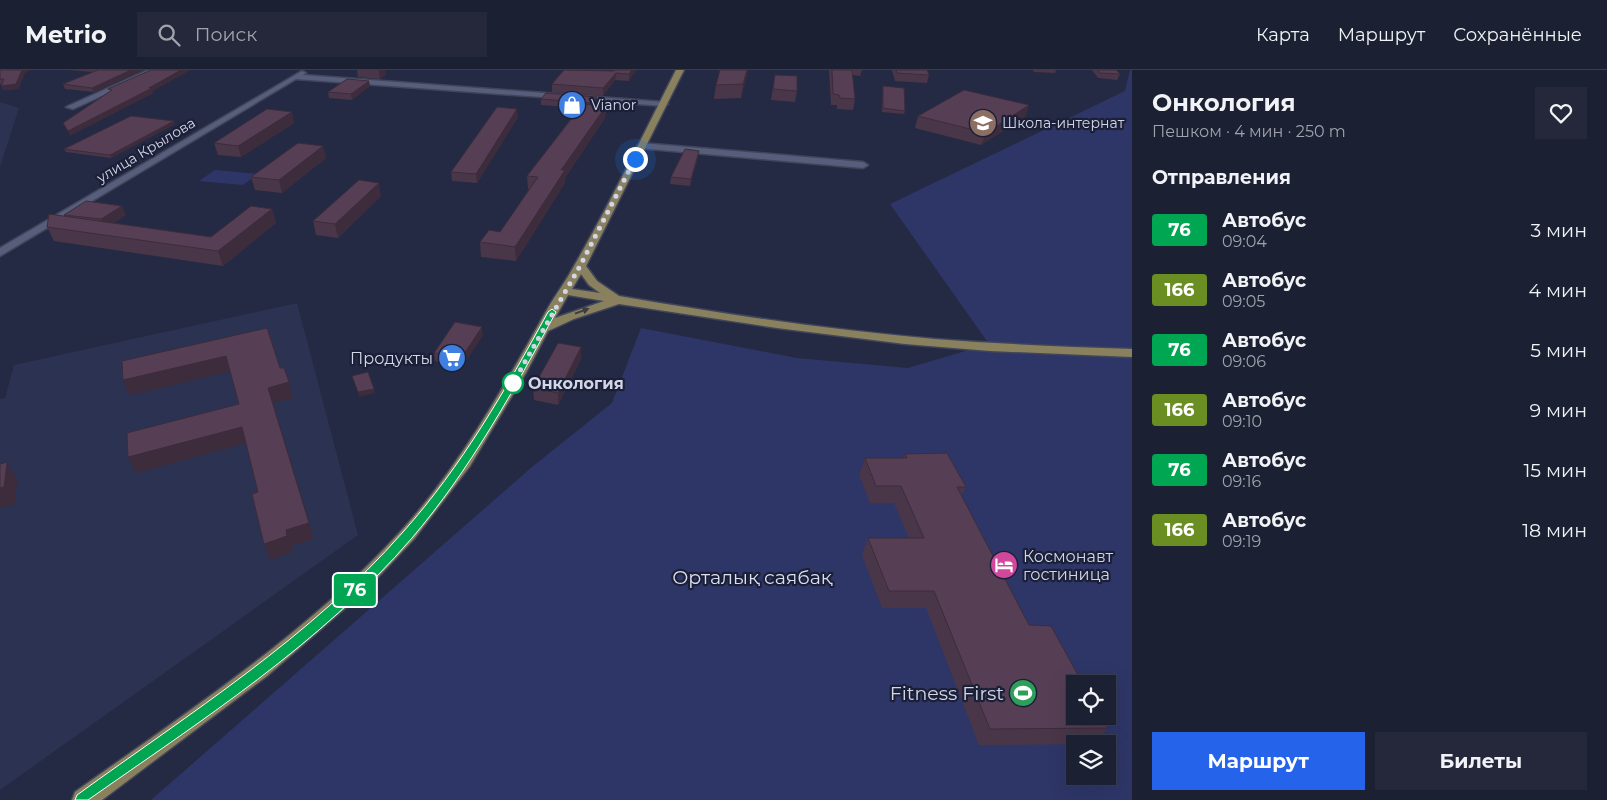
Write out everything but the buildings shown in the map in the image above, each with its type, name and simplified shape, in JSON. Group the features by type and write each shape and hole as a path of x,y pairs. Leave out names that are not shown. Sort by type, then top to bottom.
{"main road":[{"path":"83,800 260,670 360,585 408,534 464,462 544,328 580,266 680,70"},
{"path":"580,266 593,284 620,300"},
{"path":"565,291 904,340 1049,350 1132,352"},
{"path":"544,328 566,316 620,300"}],"street":[{"path":"70,108 154,70"},
{"name":"улица Крылова","path":"0,253 307,70"},
{"path":"294,77 664,104"},
{"path":"641,146 863,165"}],"shaded area":[{"path":"0,102 19,108 0,167"},
{"path":"297,303 358,535 0,790 0,399 5,398 14,365"}],"green space":[{"name":"Орталық саябақ","path":"1130,70 1132,70 1132,800 151,800 532,467 612,403 641,328 797,358 908,368 989,344 890,204 1125,91"},
{"path":"215,170 258,174 243,185 199,181"}],"bus line":[{"name":"76","path":"83,800 189,720 260,670 325,617 386,559 464,462 520,371 552,312"}],"place":[{"name":"Vianor","path":"572,105"},
{"name":"Школа-интернат","path":"983,123"},
{"name":"Продукты","path":"452,358"},
{"name":"Онкология","path":"513,383"},
{"name":"Космонавт гостиница","path":"1004,565"},
{"name":"Fitness First","path":"1023,693"}],"route":[{"path":"513,383 510,388 580,266 635,159"}]}
